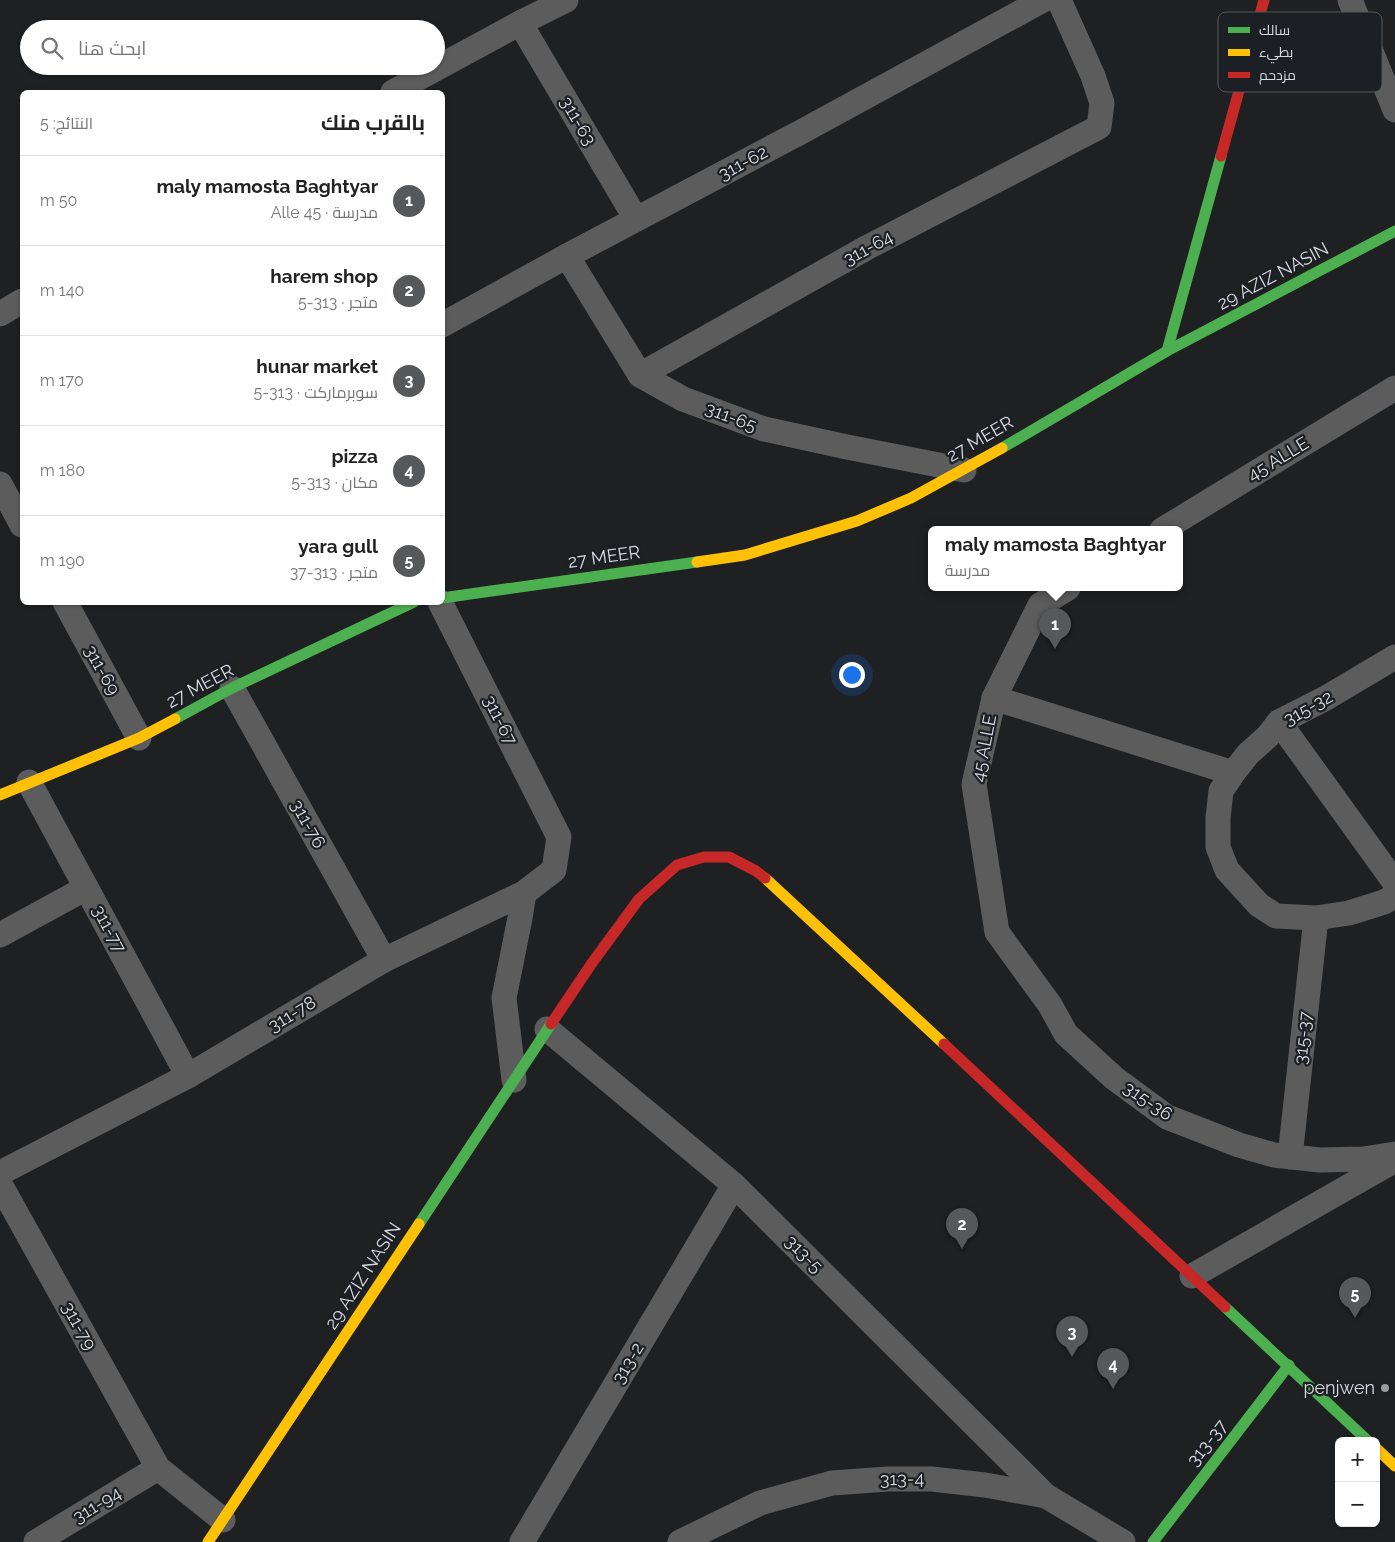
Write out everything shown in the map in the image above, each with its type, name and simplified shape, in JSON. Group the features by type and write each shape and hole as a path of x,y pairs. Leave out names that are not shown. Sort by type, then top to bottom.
{"street":[{"path":"445,63 520,22 566,0"},
{"name":"311-62","path":"445,324 567,256 801,132 1043,0"},
{"name":"311-64","path":"640,375 868,248 1099,127 1102,103 1093,76 1059,0"},
{"path":"1350,0 1355,12"},
{"name":"311-63","path":"520,22 636,219"},
{"path":"397,90 424,75"},
{"path":"1382,78 1395,110"},
{"path":"1167,351 1239,92"},
{"name":"29 AZIZ NASIN","path":"1167,351 1393,237"},
{"path":"567,256 640,375"},
{"path":"0,314 20,302"},
{"name":"27 MEER","path":"445,598 745,555 857,521 911,498 964,470 1167,351"},
{"name":"311-65","path":"640,375 683,398 764,429 847,448 964,470"},
{"name":"45 ALLE","path":"1169,526 1395,388"},
{"path":"0,484 20,521"},
{"name":"45 ALLE","path":"997,932 974,784 994,698 1040,605 1063,591"},
{"name":"311-69","path":"67,605 140,738"},
{"name":"27 MEER","path":"0,795 140,738 232,688 407,605"},
{"name":"311-67","path":"442,605 559,837"},
{"name":"315-32","path":"1395,657 1326,698 1278,722 1268,736 1248,754 1221,791 1218,818 1218,847 1227,870 1259,905 1276,916 1316,918 1349,913 1384,902 1395,896"},
{"name":"311-76","path":"232,688 384,960"},
{"path":"994,698 1233,773"},
{"path":"1278,722 1395,883"},
{"name":"311-77","path":"29,782 188,1076"},
{"name":"311-78","path":"0,1174 188,1076 384,960 524,892 554,870 559,837"},
{"name":"29 AZIZ NASIN","path":"208,1542 547,1029 592,964 639,899 677,865 704,856 729,856 756,871 773,884 1364,1437"},
{"path":"0,935 86,888"},
{"path":"514,1080 504,998 524,892"},
{"name":"315-37","path":"1290,1157 1316,918"},
{"name":"315-36","path":"997,932 1050,1005 1066,1034 1114,1078 1167,1117 1239,1145 1274,1155 1320,1160 1354,1159 1395,1154"},
{"name":"313-5","path":"547,1029 734,1185 1046,1496"},
{"path":"1192,1276 1395,1160"},
{"name":"311-79","path":"0,1184 158,1468"},
{"name":"313-2","path":"522,1542 734,1185"},
{"name":"313-37","path":"1153,1542 1289,1365"},
{"path":"1380,1452 1395,1466"},
{"path":"158,1468 223,1520"},
{"name":"311-94","path":"36,1542 158,1468"},
{"name":"313-4","path":"680,1542 760,1502 832,1483 888,1478 932,1478 1046,1496 1123,1542"}],"traffic: fast":[{"path":"1002,448 1167,351 1221,156"},
{"path":"1167,351 1395,231"},
{"path":"445,598 697,562"},
{"path":"175,719 232,688 408,605"},
{"path":"419,1224 551,1024"},
{"path":"1225,1307 1364,1437"},
{"path":"1153,1542 1289,1365"}],"traffic: slow":[{"path":"697,562 745,555 857,521 911,498 1002,448"},
{"path":"0,795 139,738 175,719"},
{"path":"765,878 944,1044"},
{"path":"208,1542 419,1224"},
{"path":"1380,1452 1395,1466"}],"traffic: jam":[{"path":"1261,12 1264,0"},
{"path":"1221,156 1239,92"},
{"path":"551,1024 592,963 639,899 677,865 704,857 729,857 756,871 765,878"},
{"path":"944,1044 1225,1307"}],"place":[{"name":"maly mamosta Baghtyar","path":"1055,649"},
{"name":"harem shop","path":"962,1249"},
{"name":"yara gull","path":"1355,1318"},
{"name":"hunar market","path":"1072,1357"},
{"name":"penjwen","path":"1385,1388"},
{"name":"pizza","path":"1113,1389"}]}
